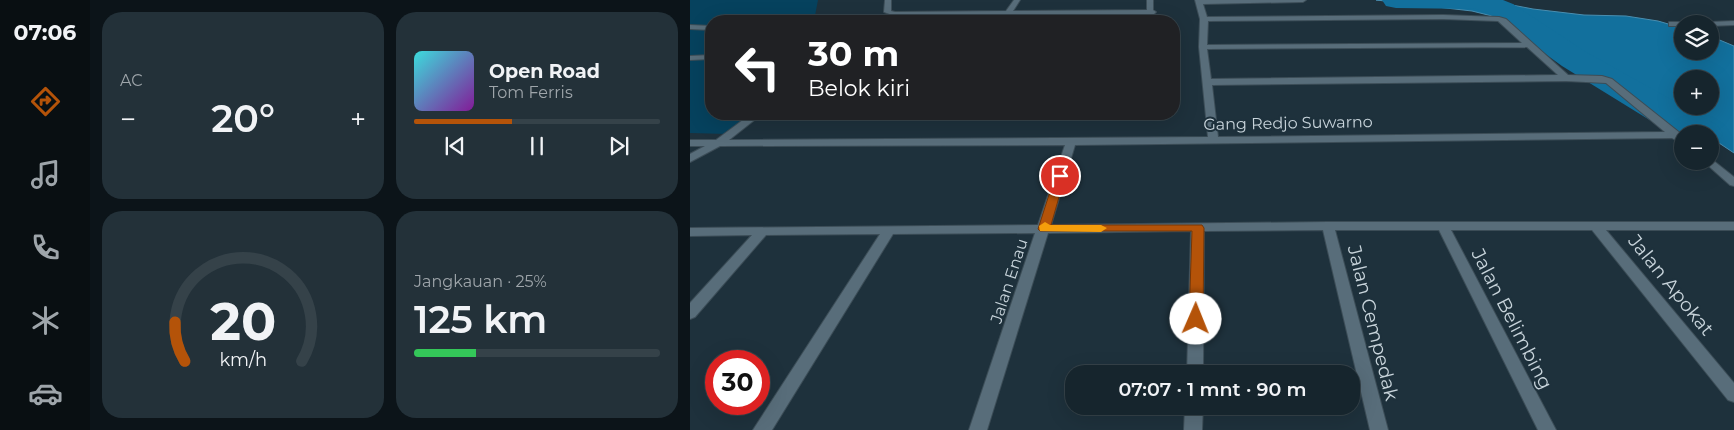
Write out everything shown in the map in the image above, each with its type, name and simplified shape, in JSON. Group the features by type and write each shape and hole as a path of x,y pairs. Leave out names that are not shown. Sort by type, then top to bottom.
{"street":[{"path":"888,0 888,12 895,14 1152,12"},
{"path":"1007,14 1017,0"},
{"path":"1150,0 1151,15"},
{"path":"1213,140 1203,47 1204,20 1198,1 1303,0"},
{"path":"1204,20 1433,17 1495,19 1503,21 1566,78"},
{"path":"1719,24 1734,24"},
{"path":"690,27 705,28"},
{"path":"690,33 701,28"},
{"path":"1203,47 1528,45"},
{"path":"690,58 705,58"},
{"path":"1206,82 1602,79 1610,81 1674,134"},
{"path":"690,160 718,143 749,120"},
{"name":"Gang Redjo Suwarno","path":"690,143 1674,138"},
{"name":"Jalan Enau","path":"978,430 1071,142"},
{"path":"1719,170 1734,183"},
{"name":"Jalan Apokat","path":"1595,225 1734,395"},
{"path":"690,232 1328,226 1734,226"},
{"name":"Jalan Cempedak","path":"1328,226 1379,430"},
{"name":"Jalan Belimbing","path":"1442,226 1547,430"},
{"path":"1195,365 1198,228"},
{"path":"762,430 889,230"},
{"path":"690,313 762,232"},
{"path":"1193,430 1194,415"}],"shaded area":[{"path":"690,0 818,0 815,15 705,15 705,120 743,120 728,134 690,133"},
{"path":"1376,0 1486,0 1533,9 1584,15 1626,16 1658,21 1674,26 1674,60 1719,60 1719,40 1734,46 1734,153 1719,143 1719,125 1691,125 1675,115 1719,115 1719,70 1674,70 1674,114 1619,79 1516,22 1472,11"}],"waterway":[{"path":"1396,0 1480,1 1503,10 1574,59 1687,125"}],"slow traffic":[{"path":"1045,226 1044,229 1101,228"}],"route":[{"path":"1060,176 1044,229 1198,228 1196,319"}]}
